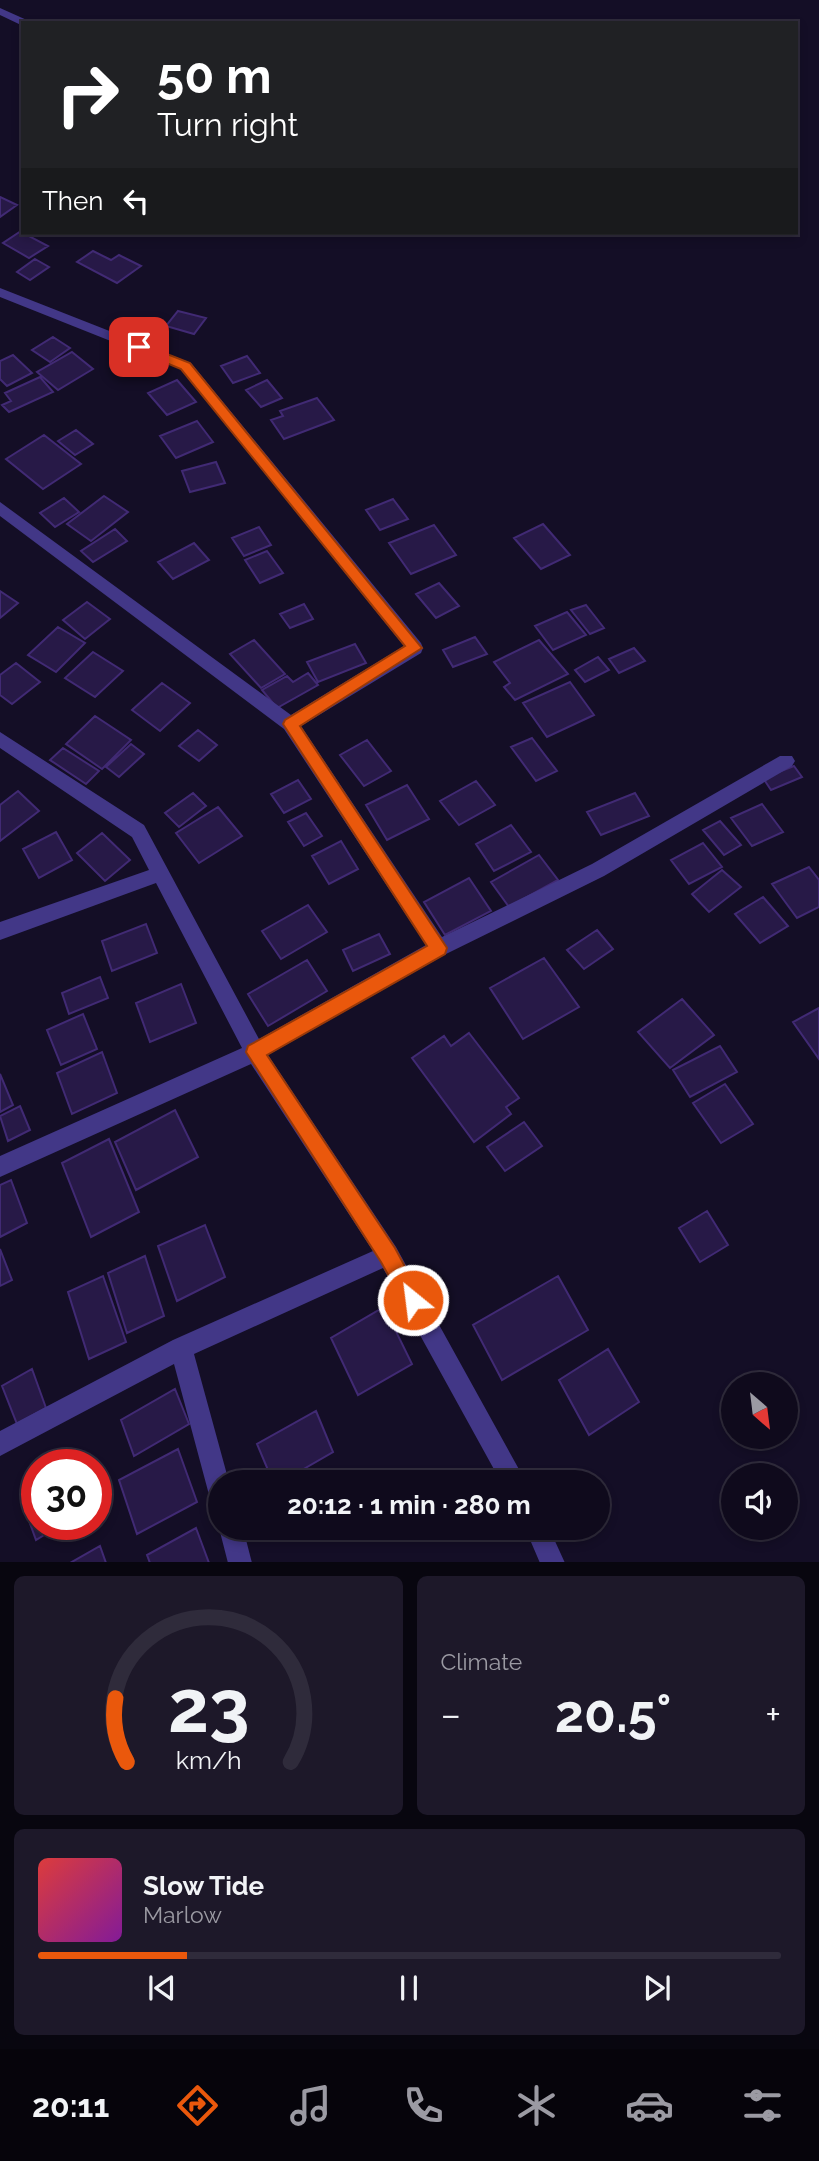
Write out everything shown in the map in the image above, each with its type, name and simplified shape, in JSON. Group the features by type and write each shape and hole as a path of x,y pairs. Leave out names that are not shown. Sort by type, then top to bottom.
{"street":[{"path":"0,11 21,21"},
{"path":"0,292 186,366 415,648 290,724"},
{"path":"0,508 290,724 439,948"},
{"path":"0,739 138,831 255,1052 388,1255 506,1470"},
{"path":"0,1167 255,1052 439,948 597,870 786,761"},
{"path":"0,932 160,874"},
{"path":"0,1444 181,1348 388,1255"},
{"path":"181,1348 214,1470"},
{"path":"234,1540 240,1562"},
{"path":"543,1540 554,1562"}],"building":[{"path":"0,197 17,205 0,217"},
{"path":"21,231 21,235 27,235 48,246 29,258 3,243"},
{"path":"93,251 111,260 119,255 141,266 117,283 77,262"},
{"path":"35,259 49,267 30,280 17,272"},
{"path":"178,311 206,318 194,334 166,326"},
{"path":"53,337 70,348 50,362 32,350"},
{"path":"72,352 93,369 58,390 37,372"},
{"path":"13,355 32,373 7,386 0,379 0,361"},
{"path":"247,356 260,373 233,383 221,366"},
{"path":"40,377 53,392 9,412 2,405 11,401 5,393"},
{"path":"177,380 196,402 167,415 148,393"},
{"path":"267,380 282,398 261,407 246,390"},
{"path":"317,398 334,420 284,439 271,420 283,416 280,411"},
{"path":"197,421 213,442 176,458 160,436"},
{"path":"76,430 93,444 75,455 58,441"},
{"path":"44,435 81,464 43,489 6,459"},
{"path":"216,462 225,483 190,492 182,471"},
{"path":"104,496 128,512 91,541 67,524"},
{"path":"64,498 79,512 55,527 40,513"},
{"path":"393,499 408,519 380,530 366,510"},
{"path":"543,524 570,555 541,569 514,538"},
{"path":"434,525 456,555 411,574 389,543"},
{"path":"259,527 271,545 244,556 232,538"},
{"path":"115,529 127,541 93,562 81,551"},
{"path":"194,543 209,560 173,579 158,562"},
{"path":"267,551 283,573 260,583 245,560"},
{"path":"439,583 459,606 436,618 416,594"},
{"path":"0,591 18,603 0,618"},
{"path":"87,602 110,619 85,639 63,620"},
{"path":"304,604 313,619 290,628 280,614"},
{"path":"586,605 604,628 590,634 571,610"},
{"path":"567,612 586,635 553,650 535,626"},
{"path":"58,627 85,643 56,672 28,655"},
{"path":"475,637 487,654 453,667 443,650"},
{"path":"254,640 285,674 261,688 230,654"},
{"path":"539,640 568,674 515,700 504,687 510,683 494,662"},
{"path":"355,644 366,663 318,682 307,662"},
{"path":"634,648 645,661 619,673 609,659"},
{"path":"93,652 123,671 95,697 65,678"},
{"path":"598,657 609,670 585,682 575,670"},
{"path":"16,663 40,682 12,704 0,695 0,675"},
{"path":"308,673 318,685 277,708 262,690 287,676 293,682"},
{"path":"570,682 594,715 547,737 523,703"},
{"path":"162,683 190,703 160,731 132,710"},
{"path":"95,716 131,740 102,769 66,744"},
{"path":"198,730 217,745 199,761 179,746"},
{"path":"532,738 557,771 536,781 511,747"},
{"path":"367,740 391,771 364,786 340,755"},
{"path":"131,744 144,754 119,777 106,767"},
{"path":"63,748 99,771 86,784 50,760"},
{"path":"794,766 802,777 771,790 763,778"},
{"path":"298,780 311,799 284,813 271,794"},
{"path":"476,781 495,805 459,825 440,801"},
{"path":"407,785 429,819 387,840 366,805"},
{"path":"18,791 39,811 0,841 0,805"},
{"path":"193,793 206,806 179,827 165,813"},
{"path":"635,793 649,816 601,835 587,812"},
{"path":"762,804 783,832 752,846 731,818"},
{"path":"218,807 242,836 199,863 176,833"},
{"path":"306,813 322,836 304,846 288,822"},
{"path":"720,821 741,845 724,855 703,830"},
{"path":"511,825 531,852 494,871 476,844"},
{"path":"56,832 72,860 39,878 23,849"},
{"path":"102,833 130,860 105,881 77,853"},
{"path":"341,841 358,869 329,884 312,856"},
{"path":"703,843 722,867 689,884 671,860"},
{"path":"539,855 558,880 509,907 491,882"},
{"path":"809,867 819,880 819,907 797,918 772,884"},
{"path":"722,870 741,887 709,912 692,894"},
{"path":"469,878 491,911 445,935 424,902"},
{"path":"763,897 788,926 760,943 735,914"},
{"path":"308,905 327,932 281,959 262,931"},
{"path":"146,924 157,953 112,971 102,941"},
{"path":"597,930 613,949 584,969 567,950"},
{"path":"379,934 390,954 353,971 343,950"},
{"path":"544,958 579,1007 523,1039 490,988"},
{"path":"307,960 327,991 268,1026 248,994"},
{"path":"100,977 108,998 69,1014 62,993"},
{"path":"181,984 196,1023 150,1042 136,1003"},
{"path":"682,999 714,1035 670,1068 638,1032"},
{"path":"819,1008 819,1059 793,1022"},
{"path":"83,1014 97,1049 61,1065 47,1030"},
{"path":"469,1033 519,1098 506,1107 511,1114 474,1142 412,1058 444,1036 451,1046"},
{"path":"720,1046 737,1072 690,1097 673,1070"},
{"path":"102,1052 117,1093 72,1114 57,1073"},
{"path":"0,1074 13,1105 0,1112"},
{"path":"725,1084 753,1124 721,1143 693,1103"},
{"path":"20,1106 30,1130 8,1141 0,1116"},
{"path":"175,1110 198,1157 136,1190 115,1142"},
{"path":"524,1122 542,1146 505,1171 487,1147"},
{"path":"109,1139 139,1212 91,1237 62,1163"},
{"path":"11,1180 27,1223 0,1237 0,1185"},
{"path":"707,1211 728,1245 700,1262 679,1228"},
{"path":"205,1225 225,1277 177,1301 158,1246"},
{"path":"0,1249 12,1280 0,1286"},
{"path":"145,1256 164,1316 127,1333 108,1273"},
{"path":"103,1276 126,1342 89,1359 68,1292"},
{"path":"558,1276 588,1330 502,1380 473,1325"},
{"path":"384,1307 412,1364 358,1395 331,1338"},
{"path":"608,1349 639,1402 589,1435 559,1380"},
{"path":"32,1369 46,1408 17,1424 2,1386"},
{"path":"175,1389 189,1424 134,1456 121,1420"},
{"path":"316,1411 333,1452 302,1470 268,1470 257,1444"},
{"path":"178,1449 197,1502 137,1534 119,1480"},
{"path":"196,1528 209,1562 150,1562 147,1555"},
{"path":"100,1546 106,1562 72,1562"}],"route":[{"path":"139,347 186,366 415,648 290,724 439,948 255,1052 388,1255 413,1300"}]}
